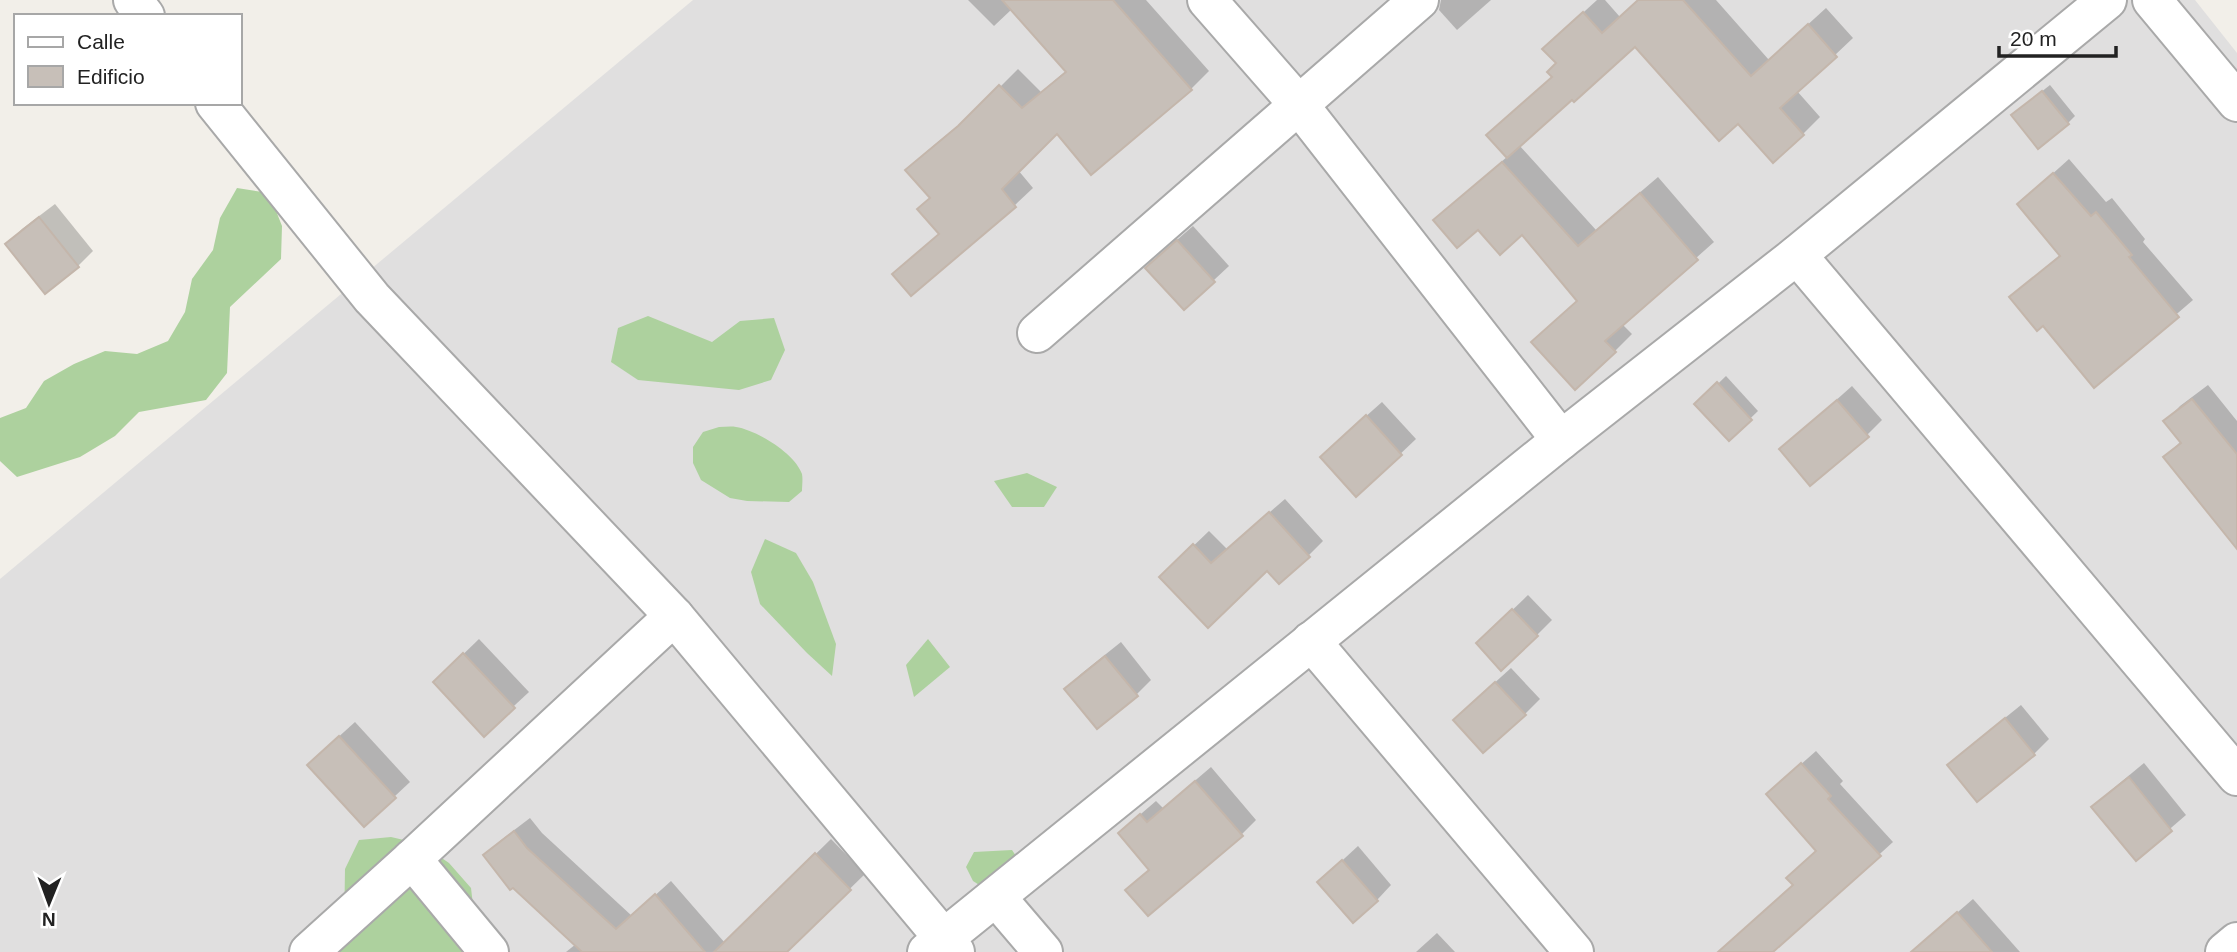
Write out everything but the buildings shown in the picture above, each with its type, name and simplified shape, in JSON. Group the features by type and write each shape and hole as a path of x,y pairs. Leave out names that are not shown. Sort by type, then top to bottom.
{"street":[{"path":"1207,0 1299,105 1561,440"},
{"path":"1037,333 1419,0"},
{"path":"217,105 372,298 674,616 942,947 996,897 1561,440 1797,255 2107,0"},
{"path":"2152,0 2237,102"},
{"path":"1797,255 2237,776"},
{"path":"309,952 674,616"},
{"path":"1311,641 1574,952"},
{"path":"412,859 489,952"},
{"path":"996,897 1043,952"},
{"path":"2225,952 2237,942"}],"shaded area":[{"path":"693,0 2195,0 2237,53 2237,952 0,952 0,579"}],"green space":[{"path":"237,188 269,193 282,226 281,259 230,307 227,373 206,400 139,412 115,436 80,457 17,477 0,461 0,418 26,408 44,381 74,364 105,351 137,354 168,341 185,312 192,279 213,250 220,218"},
{"path":"648,316 712,342 740,321 774,318 785,350 771,380 739,390 638,380 611,362 618,328"},
{"path":"719,427 744,429 783,451 792,458 802,474 802,491 789,502 747,501 730,498 701,480 693,463 693,447 703,432"},
{"path":"1027,473 1057,487 1044,507 1012,507 994,481"},
{"path":"765,539 796,553 813,582 836,644 832,676 760,604 751,572"},
{"path":"928,639 950,667 914,697 906,665"},
{"path":"391,837 421,844 449,863 471,888 475,922 503,952 340,952 344,933 345,869 359,840"},
{"path":"1012,850 1022,865 987,890 973,881 966,867 974,852"}]}
